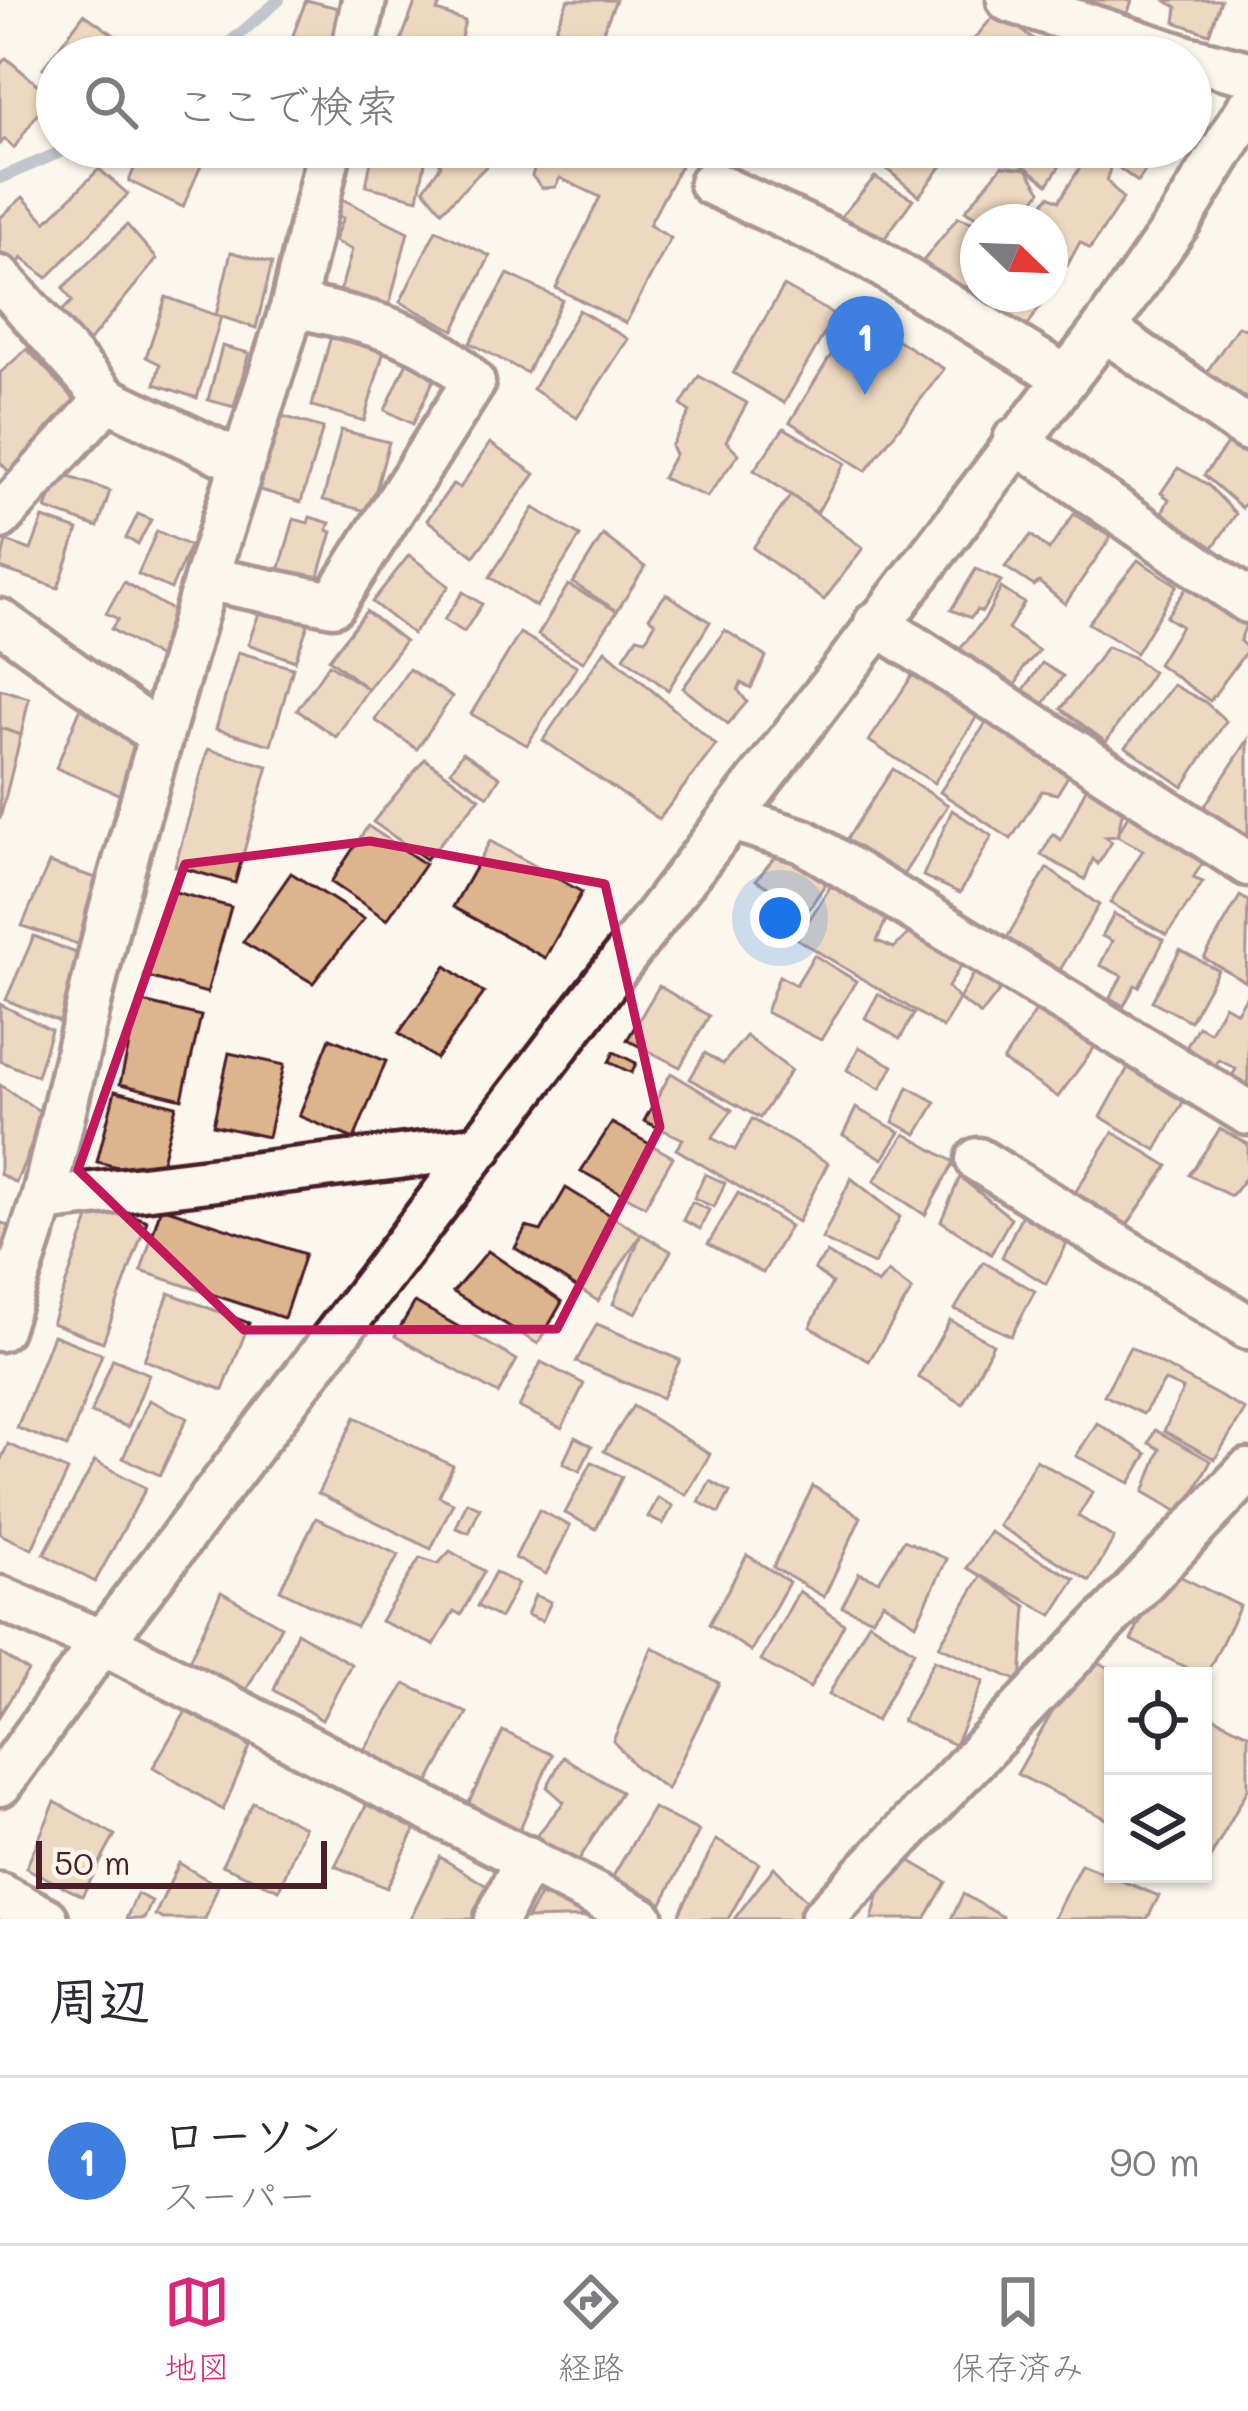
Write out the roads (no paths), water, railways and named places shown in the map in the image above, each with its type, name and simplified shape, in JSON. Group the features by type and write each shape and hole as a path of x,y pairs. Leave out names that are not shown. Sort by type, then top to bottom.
{"street":[{"path":"356,36 364,0"},
{"path":"1033,4 1124,36"},
{"path":"1212,64 1248,73"},
{"path":"1212,168 1248,109"},
{"path":"0,1329 43,1200 110,914 293,305 325,168"},
{"path":"0,1784 102,1642 1104,329 1212,168"},
{"path":"711,183 866,255 1065,377"},
{"path":"0,278 107,399 242,463"},
{"path":"208,579 333,604 473,382 455,362 382,325 293,305"},
{"path":"1104,329 1248,430"},
{"path":"0,517 107,399"},
{"path":"1015,440 1248,601"},
{"path":"0,621 161,736"},
{"path":"876,623 1248,864"},
{"path":"732,819 803,842 1248,1113"},
{"path":"43,1200 481,1147"},
{"path":"978,1160 1248,1328"},
{"path":"823,1919 1248,1471"},
{"path":"0,1598 102,1642 642,1919"},
{"path":"496,1919 527,1858"},
{"path":"0,1895 46,1919"}],"waterway":[{"path":"237,36 279,0"},
{"path":"0,178 36,162"}],"place":[{"name":"ローソン","path":"865,395"}]}
